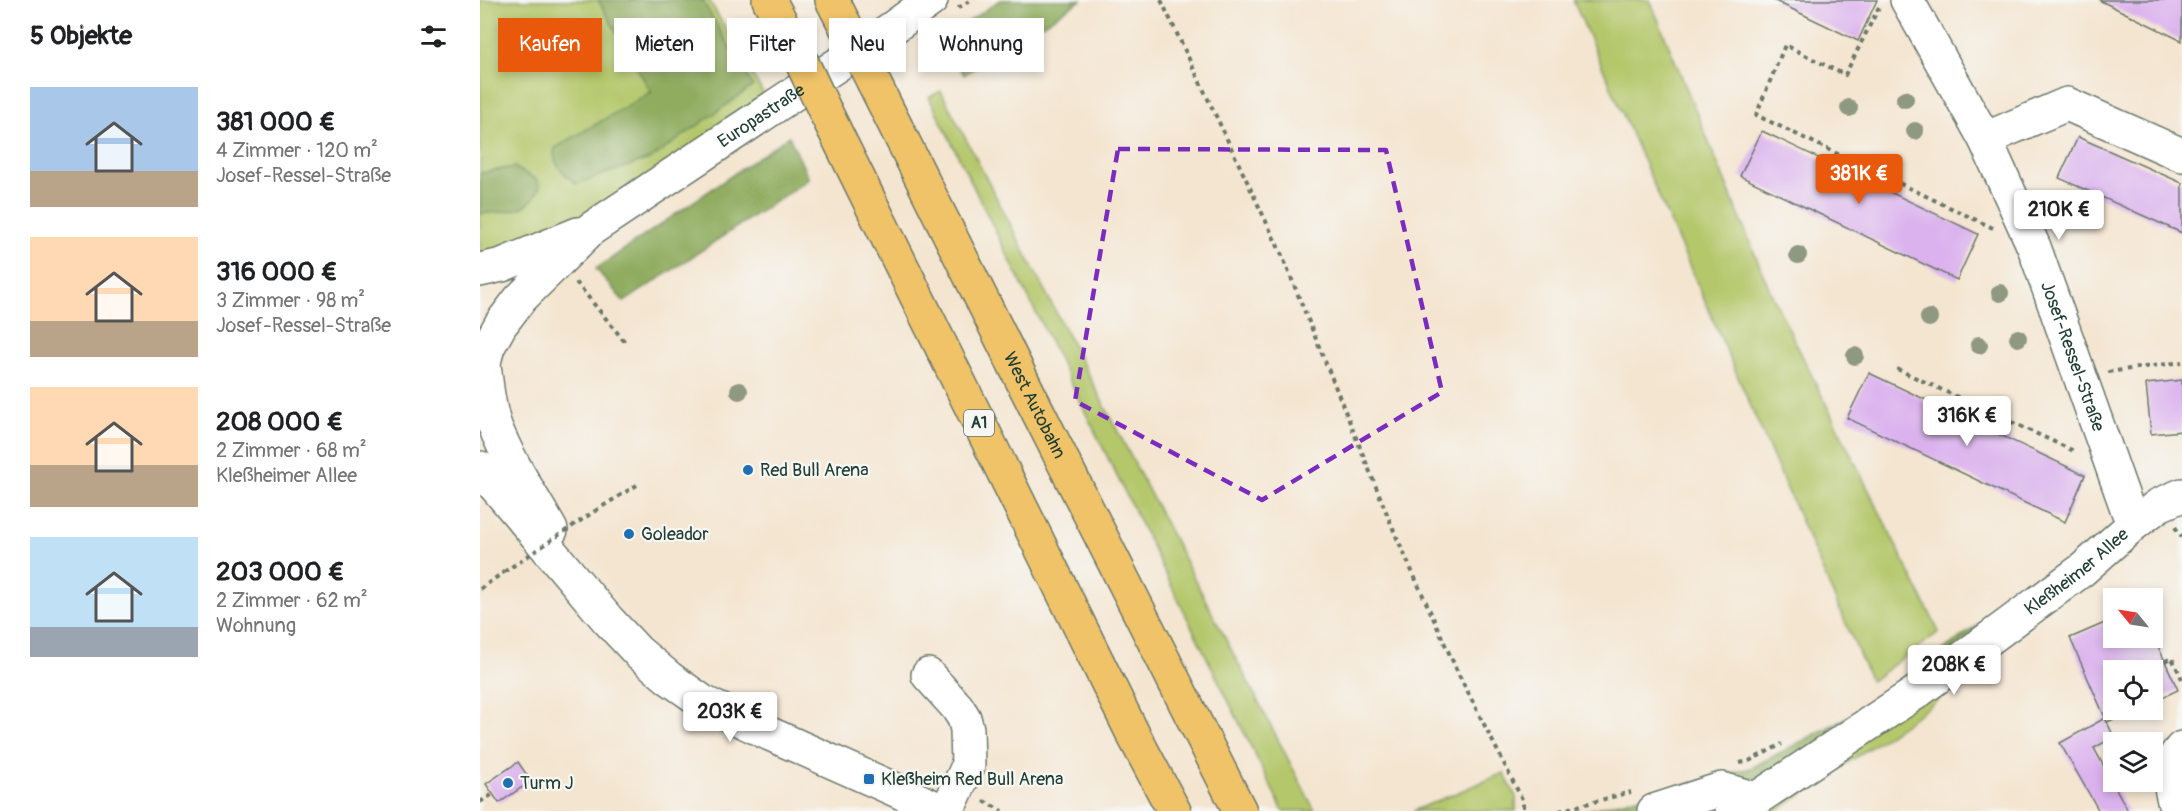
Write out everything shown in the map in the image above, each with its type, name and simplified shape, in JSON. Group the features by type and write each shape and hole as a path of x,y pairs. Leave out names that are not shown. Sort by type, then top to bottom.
{"highway":[{"name":"A1","path":"769,0 797,52 1132,732 1174,811"},
{"name":"West Autobahn","path":"838,13 1240,811"}],"street":[{"name":"Josef-Ressel-Straße","path":"1907,0 1985,139 2034,247 2128,511 2135,523"},
{"name":"Europastraße","path":"484,364 501,324 520,299 591,230 891,29 941,6"},
{"path":"1985,139 2067,104 2182,155"},
{"name":"Europastraße","path":"480,270 502,265 591,230"},
{"path":"480,316 484,364 494,424 504,447 582,587"},
{"path":"480,468 638,652 669,678 703,702 945,811 968,766 968,729 957,707 928,675"},
{"name":"Kleßheimer Allee","path":"1744,805 1917,692 2082,570 2159,505 2182,495"},
{"path":"2177,811 2170,789 2170,770 2177,753 2182,748"},
{"path":"1646,801 1722,789 1744,805"}],"path":[{"path":"941,6 971,0"},
{"path":"1161,0 1281,253 1396,536 1459,675 1523,801 1523,811"},
{"path":"1883,0 1845,75 1785,45 1756,115 2034,247"},
{"path":"571,276 626,342"},
{"path":"2080,375 2182,362"},
{"path":"1897,369 2113,469"},
{"path":"480,589 637,484"},
{"path":"567,524 573,534"},
{"path":"2165,661 2172,658 2182,679"},
{"path":"1738,764 1749,761 1790,740"},
{"path":"480,802 493,794"},
{"path":"1559,811 1646,801"}],"highlighted area":[{"path":"1118,149 1386,150 1442,392 1262,500 1075,401"}],"green space":[{"path":"480,0 709,0 727,31 727,72 751,72 766,98 606,206 494,258 480,260"},
{"path":"598,0 702,0 713,18 614,18 614,28"},
{"path":"1000,0 1081,0 1044,24 1044,18 974,18"},
{"path":"1573,0 1650,0 1771,293 1939,632 1871,681"},
{"path":"715,22 727,42 727,72 745,72 753,86 652,158 576,184 564,173 555,159 555,148 651,92 639,72 715,72"},
{"path":"941,91 1315,811 1283,811 929,97"},
{"path":"789,136 809,179 624,302 596,269"},
{"path":"514,167 537,180 540,187 533,198 528,204 518,209 480,214 480,173"},
{"path":"2065,563 1857,723 1697,811 1585,811 1751,768 1853,714"},
{"path":"1994,646 1998,653 1926,709 1782,808 1776,811 1752,811"},
{"path":"1504,773 1516,797 1516,811 1413,811"}],"building":[{"path":"1773,0 1877,0 1858,41"},
{"path":"2099,0 2182,0 2182,41 2107,4"},
{"path":"1762,131 1978,234 1957,280 1740,176"},
{"path":"2078,137 2182,183 2182,233 2059,178"},
{"path":"1869,373 2085,475 2065,522 1847,418"},
{"path":"2182,380 2182,431 2151,434 2146,384"},
{"path":"2103,624 2103,648 2159,648 2178,690 2163,697 2163,660 2103,660 2103,713 2070,638"},
{"path":"2103,719 2106,720 2112,732 2103,732 2103,743 2094,748 2103,765 2103,792 2118,792 2128,811 2099,811 2060,743"},
{"name":"Turm J","path":"518,762 531,781 499,803 486,784"}],"place":[{"name":"Red Bull Arena","path":"748,470"},
{"name":"Goleador","path":"629,534"},
{"name":"Kleßheim Red Bull Arena","path":"869,779"},
{"name":"Turm J","path":"508,783"}]}
